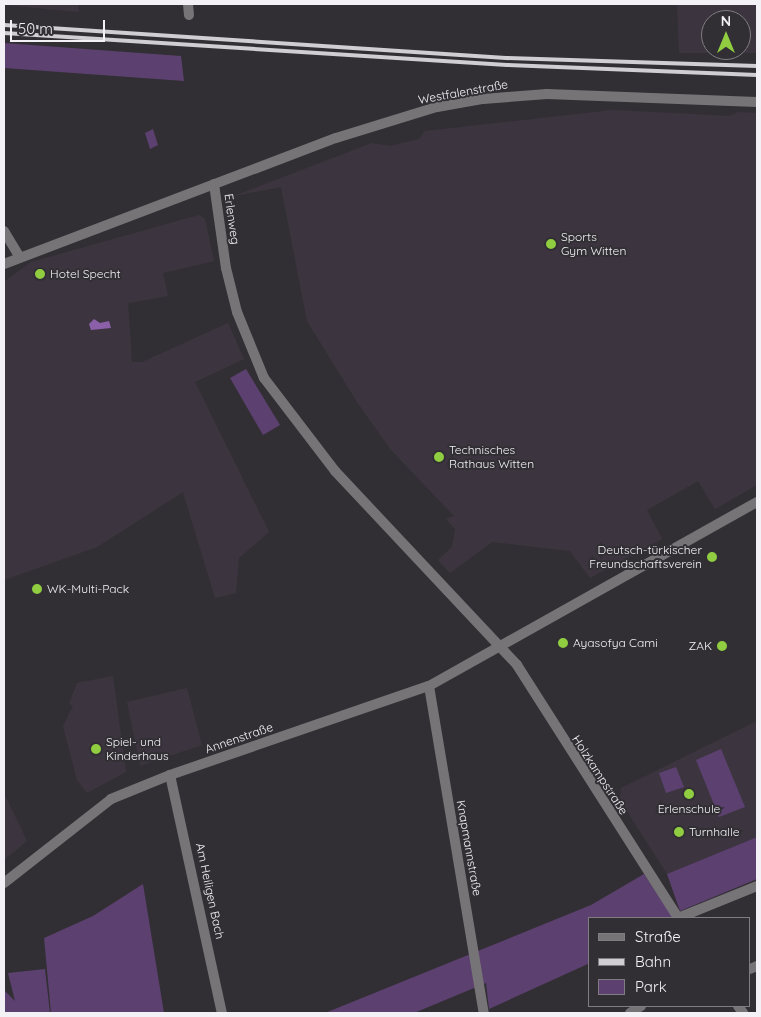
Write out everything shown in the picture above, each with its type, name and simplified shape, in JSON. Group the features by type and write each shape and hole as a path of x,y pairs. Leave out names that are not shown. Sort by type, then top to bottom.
{"street":[{"path":"188,4 189,15"},
{"name":"Westfalenstraße","path":"19,256 391,120 483,99 546,94 757,102"},
{"name":"Erlenweg","path":"214,184 225,257 244,332 275,396 335,471 500,647"},
{"path":"4,231 19,256 4,264"},
{"name":"Annenstraße","path":"4,883 111,799 170,775 428,686 757,502"},
{"name":"Holzkampstraße","path":"500,647 516,665 677,917"},
{"name":"Knapmannstraße","path":"428,686 484,1013"},
{"name":"Am Heiligen Bach","path":"170,775 222,1013"},
{"path":"680,917 757,886"}],"shaded area":[{"path":"78,4 79,12 4,5"},
{"path":"677,4 757,4 757,53 751,53 751,10 701,10 701,53 679,53"},
{"path":"613,110 730,116 738,112 757,113 757,485 715,509 698,481 647,510 662,539 590,578 570,551 492,542 450,573 438,560 452,547 455,529 446,519 454,516 391,450 357,402 307,321 281,187 234,196 372,143 390,146 419,139 425,131"},
{"path":"199,215 205,219 214,261 163,273 168,296 128,303 132,362 142,362 228,323 244,359 195,382 269,532 239,558 236,593 215,598 183,492 97,547 4,580 4,282 31,262"},
{"path":"94,319 100,323 109,321 111,328 91,330 89,324"},
{"name":"Spiel- und Kinderhaus","path":"113,676 126,772 87,793 77,780 63,726 73,706 69,704 77,683"},
{"path":"187,688 202,745 140,766 127,702"},
{"name":"Erlenschule","path":"757,721 757,837 667,874 620,800 621,788"},
{"path":"4,793 27,841 4,860"}],"green space":[{"path":"4,43 181,56 184,81 4,68"},
{"path":"153,129 158,145 150,149 145,133"},
{"path":"246,369 280,425 263,435 230,378"},
{"path":"721,749 745,807 719,817 696,760"},
{"path":"676,767 684,787 666,793 659,773"},
{"path":"757,837 757,879 680,911 667,874"},
{"path":"644,874 672,917 588,917 588,964 489,1009 486,983 414,1013 325,1013 591,905"},
{"path":"143,884 164,1013 51,1013 44,938 93,916"},
{"path":"45,969 50,1013 4,1013 4,990 15,1001 8,973"}],"railway":[{"path":"4,25 506,58 757,66"},
{"path":"4,33 507,65 757,75"}],"place":[{"name":"Sports Gym Witten","path":"551,244"},
{"name":"Hotel Specht","path":"40,274"},
{"name":"Technisches Rathaus Witten","path":"439,457"},
{"name":"Deutsch-türkischer Freundschaftsverein","path":"712,557"},
{"name":"WK-Multi-Pack","path":"37,589"},
{"name":"Ayasofya Cami","path":"563,643"},
{"name":"ZAK","path":"722,646"},
{"name":"Spiel- und Kinderhaus","path":"96,749"},
{"name":"Erlenschule","path":"689,794"},
{"name":"Turnhalle","path":"679,832"}]}
